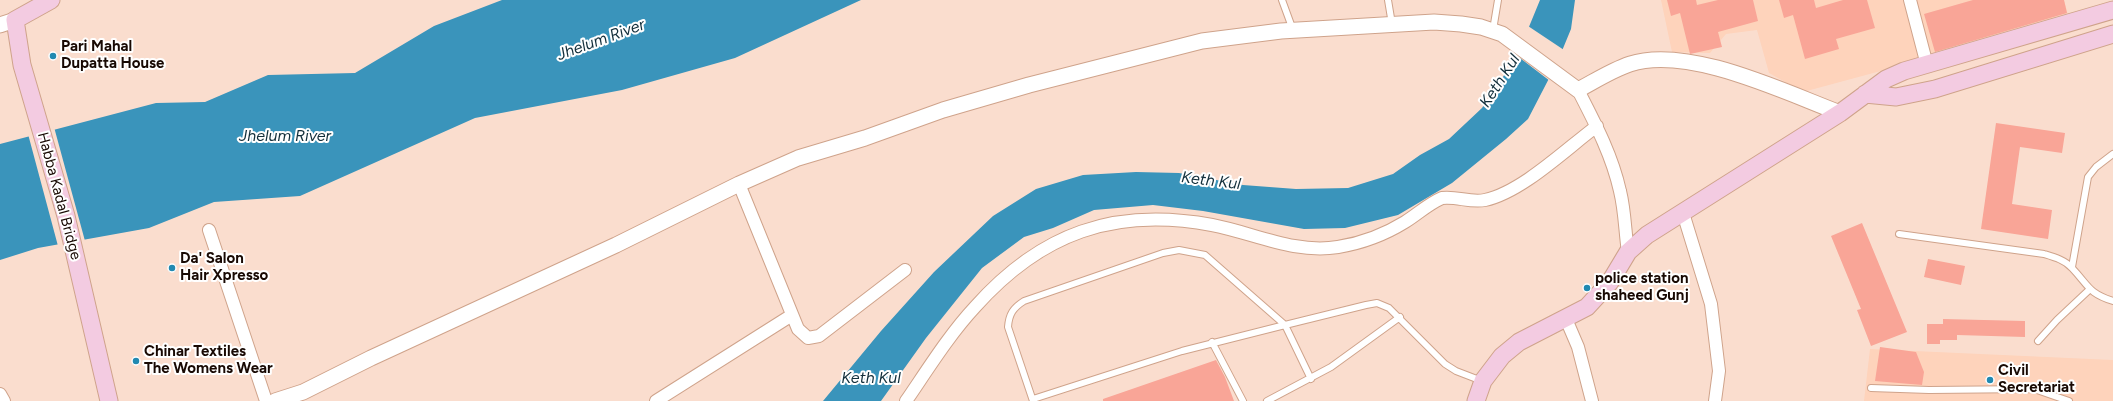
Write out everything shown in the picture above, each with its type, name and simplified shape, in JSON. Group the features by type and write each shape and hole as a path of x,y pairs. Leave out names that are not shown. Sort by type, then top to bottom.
{"main road":[{"path":"8,22 33,7 51,0"},
{"path":"1476,401 1483,381 1502,356 1519,342 1587,307 1600,295 1628,252 1647,235 1840,113 1886,79 1927,64 2113,10"},
{"name":"Habba Kadal Bridge","path":"8,22 66,216 109,401"},
{"path":"1865,94 1896,97 1928,90 2113,34"}],"street":[{"path":"1910,0 1927,64"},
{"path":"275,401 304,397 371,358 616,245 739,184 798,158 866,138 943,110 1029,85 1202,41 1293,30 1434,22 1481,27 1498,32 1575,87 1597,126 1607,148 1620,192 1628,252"},
{"path":"1575,87 1631,64 1654,60 1681,61 1710,66 1743,76 1840,113"},
{"path":"906,401 974,308 1000,280 1021,262 1047,247 1076,234 1104,225 1127,220 1154,219 1213,226 1289,246 1317,250 1339,247 1375,239 1442,198 1451,197 1473,202 1485,200 1510,190 1529,178 1597,126"},
{"path":"739,184 798,329 808,338 819,336 904,270"},
{"path":"1683,213 1711,304 1719,371 1715,401"},
{"path":"209,230 266,401"},
{"path":"656,401 792,315"},
{"path":"1566,319 1578,347 1592,401"},
{"path":"0,394 4,401"}],"lane":[{"path":"1282,0 1293,30"},
{"path":"1388,0 1392,24"},
{"path":"1498,0 1498,32"},
{"path":"2072,267 2088,177 2096,168 2113,154"},
{"path":"1899,234 2044,254 2059,258 2072,267 2089,290 2113,301"},
{"path":"1311,379 1285,325 1205,255 1179,250 1163,253 1024,301 1014,307 1009,317 1008,327 1033,400 1212,342 1285,325 1377,303 1389,308 1445,364 1456,371 1483,381"},
{"path":"2038,342 2057,320 2089,290"},
{"path":"1267,401 1311,379 1331,367 1400,318"},
{"path":"1212,342 1243,401"},
{"path":"1871,388 1929,390 2034,389 2069,401"}],"shaded area":[{"path":"1661,0 2064,0 2068,15 1914,62 1803,92 1769,73 1757,30 1726,34 1710,53 1672,52"},
{"name":"Civil Secretariat","path":"1870,349 2113,360 2113,401 1864,401"}],"water":[{"name":"Jhelum River","path":"502,0 861,0 735,58 622,90 475,118 300,196 214,202 149,228 38,248 0,260 0,144 156,103 205,102 268,75 355,73 434,26"},
{"name":"Keth Kul","path":"1540,0 1575,0 1571,29 1557,63 1528,119 1452,183 1398,215 1345,228 1304,229 1203,211 1153,205 1094,210 1053,228 1024,237 982,268 926,338 881,401 823,401 881,331 934,272 993,216 1036,189 1083,175 1136,172 1179,173 1243,185 1296,189 1348,188 1393,174 1420,155 1449,139 1482,108 1517,56"}],"pier":[{"path":"1528,26 1564,50 1550,81 1516,55"},
{"path":"54,127 85,241 58,246 28,134"}],"building":[{"path":"1667,0 1696,0 1697,5 1718,0 1753,0 1758,21 1718,32 1722,47 1690,54 1680,13 1671,16"},
{"path":"1779,0 1814,0 1816,8 1843,0 1867,0 1875,28 1836,39 1839,49 1805,59 1793,15 1784,18"},
{"path":"1973,0 2064,0 2067,13 1935,52 1924,14"},
{"path":"1996,123 2065,133 2062,153 2020,147 2012,204 2052,210 2048,239 1981,229"},
{"path":"1862,223 1907,332 1871,346 1857,310 1861,309 1831,236"},
{"path":"1928,259 1965,266 1961,285 1924,277"},
{"path":"1943,319 2025,321 2025,337 1957,335 1957,340 1940,340 1940,344 1927,344 1927,324 1943,324"},
{"path":"1880,347 1916,352 1924,372 1922,385 1875,381"},
{"path":"1216,360 1225,377 1234,401 1103,401 1103,399"}],"place":[{"name":"Pari Mahal Dupatta House","path":"53,56"},
{"name":"Da' Salon Hair Xpresso","path":"172,268"},
{"name":"police station shaheed Gunj","path":"1587,288"},
{"name":"Chinar Textiles The Womens Wear","path":"136,361"},
{"name":"Civil Secretariat","path":"1990,380"}]}
